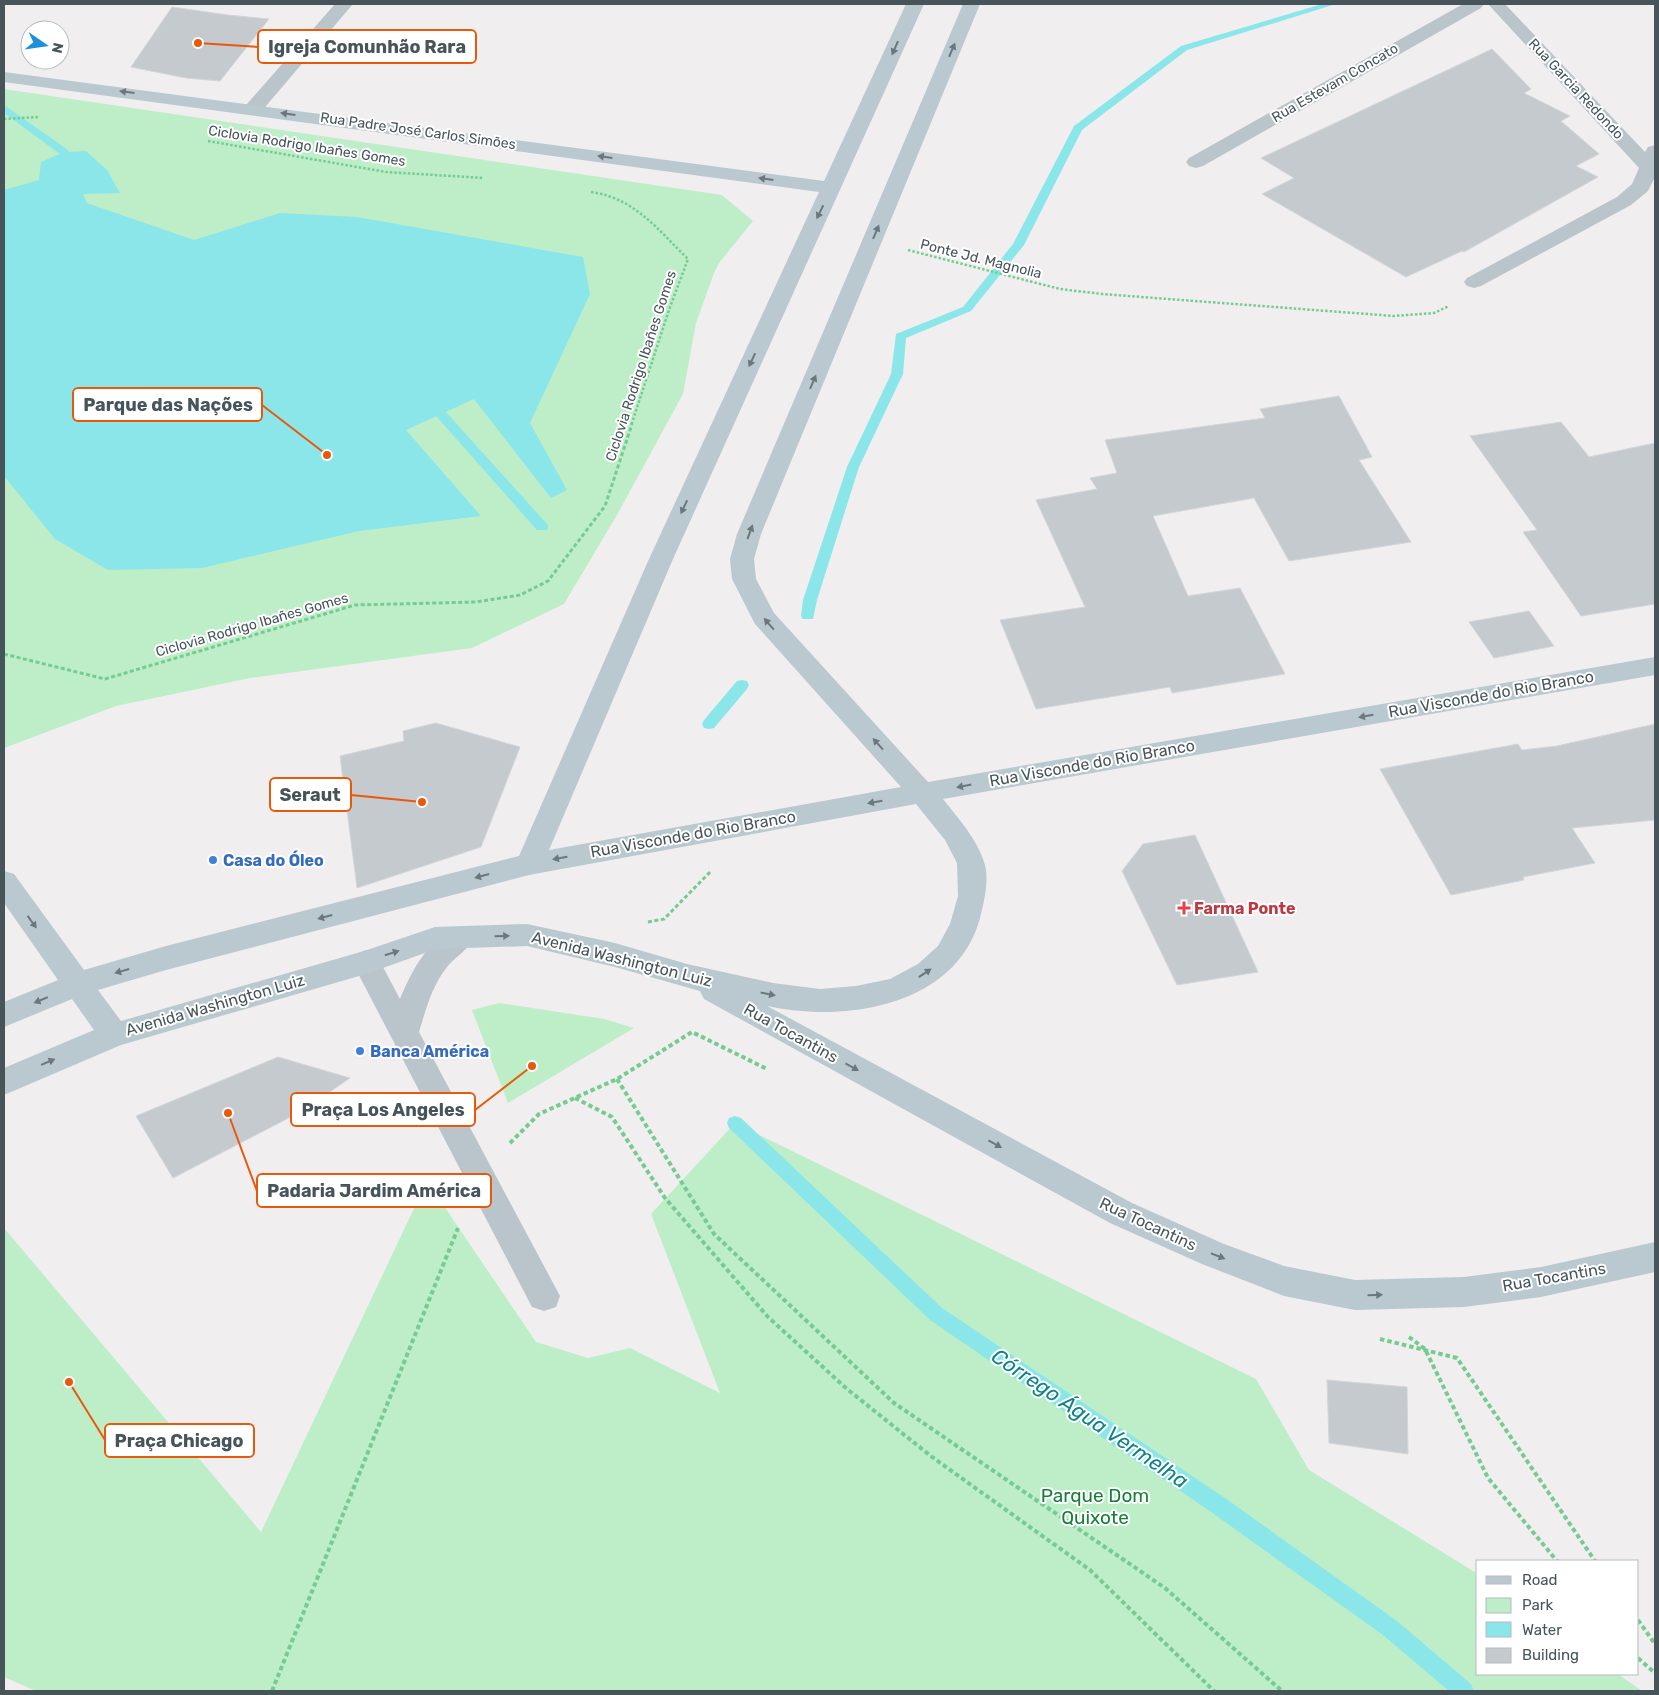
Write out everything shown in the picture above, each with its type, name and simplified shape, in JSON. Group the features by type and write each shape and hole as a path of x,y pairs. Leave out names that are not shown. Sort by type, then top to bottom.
{"main road":[{"path":"4,1015 78,984 166,958 530,864 661,559 915,4"},
{"name":"Avenida Washington Luiz","path":"4,1082 114,1035 366,962 435,938 527,935 773,996 820,1001 856,998 897,989 928,972 948,954 964,925 972,896 971,863 955,833 764,618 744,579 742,559 749,534 972,4"},
{"name":"Rua Padre José Carlos Simões","path":"4,77 832,188"},
{"name":"Rua Visconde do Rio Branco","path":"530,864 1655,666"},
{"path":"4,882 114,1035"},
{"name":"Rua Tocantins","path":"687,976 1121,1213 1213,1254 1284,1281 1355,1295 1464,1292 1541,1282 1655,1256"}],"street":[{"path":"252,109 344,4"},
{"name":"Rua Estevam Concato","path":"1196,162 1475,4"},
{"name":"Rua Garcia Redondo","path":"1496,4 1653,164"},
{"path":"1474,282 1624,201 1641,187 1653,164"},
{"path":"404,1032 424,976 446,947 460,938"},
{"path":"366,962 544,1296"}],"path":[{"path":"4,119 46,118"},
{"name":"Ciclovia Rodrigo Ibañes Gomes","path":"201,139 386,172 488,178"},
{"name":"Ciclovia Rodrigo Ibañes Gomes","path":"4,654 104,679 355,605 476,602 520,595 548,581 605,506 670,307 688,260 632,206 606,194 586,192"},
{"name":"Ponte Jd. Magnolia","path":"907,250 1060,289 1102,294 1394,316 1434,313 1454,304 1474,282"},
{"path":"623,958 636,925 664,919 728,855 730,828"},
{"path":"272,1691 479,1174 539,1114 616,1079 692,1032"},
{"path":"616,1079 714,1234 894,1404 1165,1588 1282,1691"},
{"path":"575,1098 612,1117 665,1198 768,1317 847,1388 932,1457 1090,1570 1214,1691"},
{"path":"1355,1295 1425,1349 1488,1478 1556,1560"},
{"path":"1639,1621 1655,1644"},
{"path":"1639,1659 1655,1673"}],"green space":[{"path":"4,89 722,195 753,221 719,263 714,273 696,323 683,394 617,515 564,604 472,648 250,678 116,706 4,748"},
{"path":"499,1003 604,1019 634,1028 508,1103 472,1010"},
{"name":"Parque Dom Quixote","path":"735,1123 1256,1379 1309,1470 1476,1573 1476,1675 1619,1675 1642,1691 36,1691 4,1677 4,1228 261,1532 427,1181 536,1342 588,1358 630,1348 720,1393 651,1214"}],"water":[{"path":"86,151 107,170 120,193 83,194 87,203 194,240 280,213 357,217 583,257 590,294 530,423 567,490 551,498 474,399 406,430 481,516 359,531 202,568 108,570 55,539 4,476 4,190 39,180 41,162 64,152"}],"building":[{"path":"172,7 269,19 220,81 186,78 131,67"},
{"path":"1492,49 1531,89 1524,93 1570,116 1561,121 1599,154 1576,166 1598,177 1464,252 1462,251 1406,277 1262,194 1294,178 1261,158"},
{"path":"1339,396 1372,457 1359,460 1411,542 1289,561 1254,498 1153,516 1188,596 1240,588 1285,674 1172,693 1170,687 1036,709 1000,620 1085,607 1036,500 1097,489 1090,478 1117,473 1105,440 1265,418 1260,409"},
{"path":"1561,422 1589,457 1655,443 1655,604 1581,616 1523,532 1537,530 1470,436"},
{"path":"1529,611 1554,646 1494,658 1469,622"},
{"path":"436,723 520,747 481,847 357,888 340,756 404,741 403,731"},
{"path":"1655,724 1655,820 1572,828 1595,863 1523,877 1524,880 1451,895 1380,769 1518,744 1522,750 1557,746"},
{"name":"Farma Ponte","path":"1195,835 1258,972 1177,985 1122,871 1143,844"},
{"path":"278,1057 350,1078 302,1111 173,1178 136,1116"},
{"path":"1327,1380 1407,1387 1408,1454 1329,1443"}],"waterway":[{"path":"808,616 810,600 853,467 897,374 900,336 967,309 1018,245 1078,128 1184,48 1331,4"},
{"name":"Córrego Água Vermelha","path":"4,108 64,152"},
{"name":"Córrego Água Vermelha","path":"441,414 542,527"},
{"path":"709,724 742,685"},
{"name":"Córrego Água Vermelha","path":"735,1123 936,1314 1218,1505 1390,1628 1464,1691"}],"place":[{"name":"Igreja Comunhão Rara","path":"198,43"},
{"name":"Parque das Nações","path":"327,455"},
{"name":"Seraut","path":"422,802"},
{"name":"Casa do Óleo","path":"213,860"},
{"name":"Farma Ponte","path":"1184,908"},
{"name":"Banca América","path":"360,1051"},
{"name":"Praça Los Angeles","path":"532,1066"},
{"name":"Padaria Jardim América","path":"228,1113"},
{"name":"Praça Chicago","path":"69,1382"}]}
